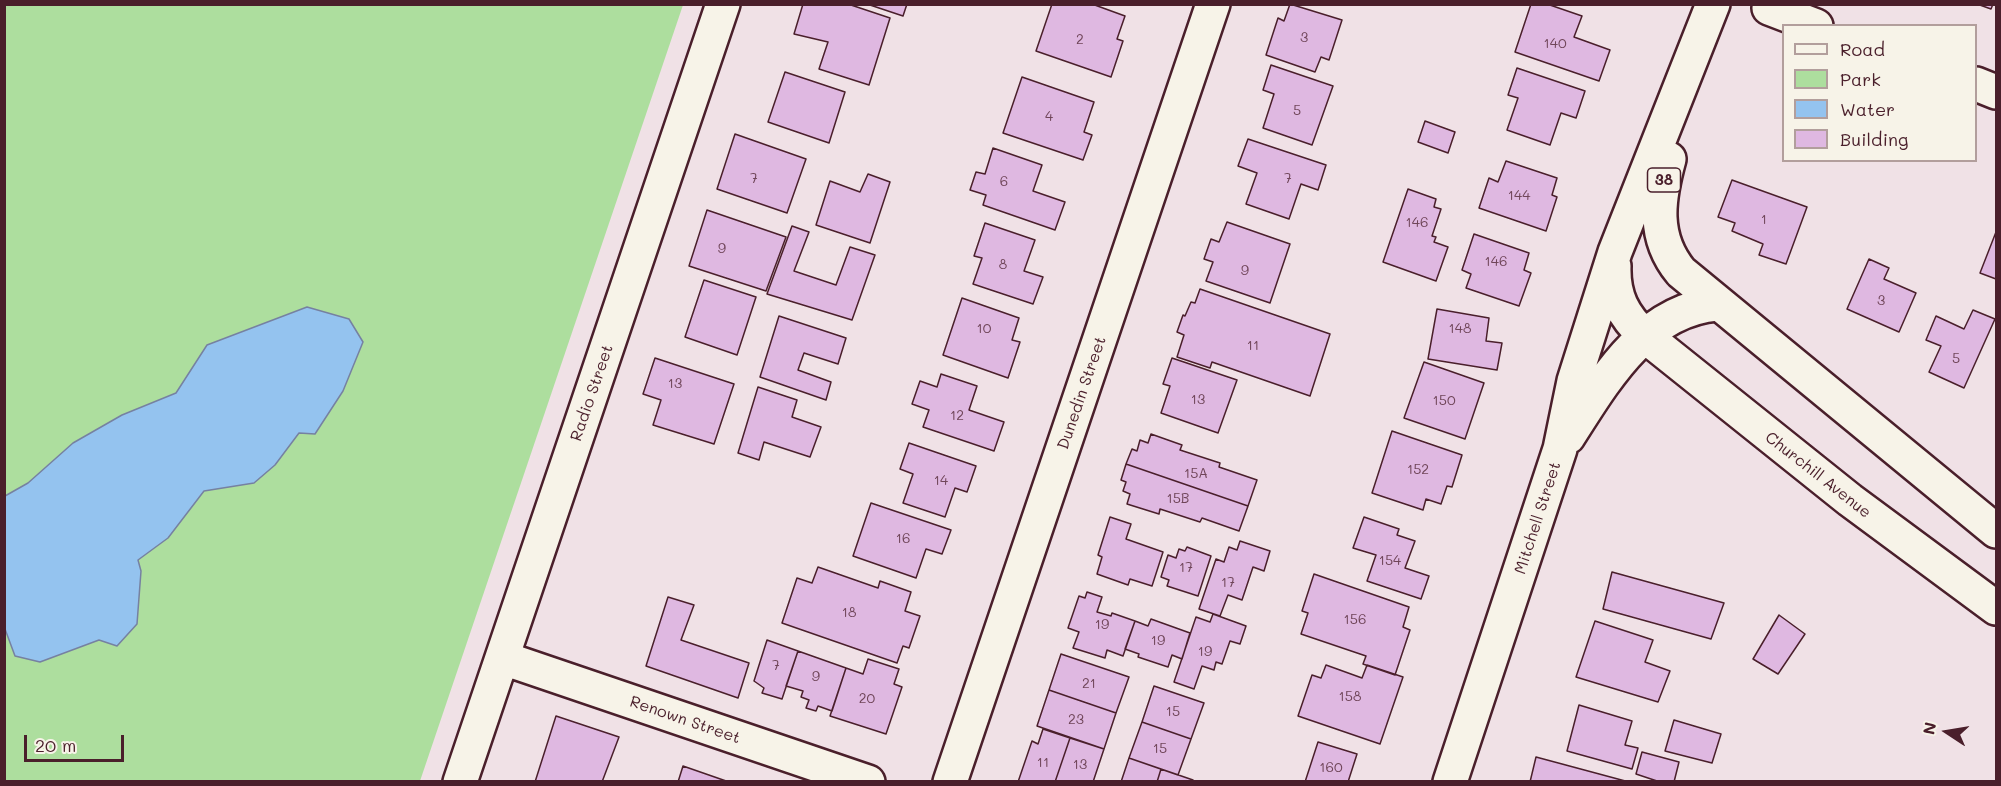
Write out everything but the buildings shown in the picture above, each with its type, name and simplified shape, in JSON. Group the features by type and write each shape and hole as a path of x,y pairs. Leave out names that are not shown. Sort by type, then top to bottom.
{"main road":[{"name":"Radio Street","path":"460,782 723,4"},
{"name":"Dunedin Street","path":"950,782 1213,4"},
{"name":"Mitchell Street","path":"1450,782 1560,449 1574,381 1615,252 1713,4"},
{"path":"1769,8 1811,24"},
{"name":"Mitchell Street","path":"1701,38 1662,187 1659,223 1664,246 1675,266 1717,304"},
{"path":"1977,84 1996,92"},
{"name":"Mitchell Street","path":"1615,252 1614,273 1617,299 1624,313 1645,336"},
{"path":"1560,449 1601,388 1645,336 1673,315 1717,304"},
{"name":"38","path":"1717,304 1782,353 1996,531"},
{"name":"Churchill Avenue","path":"1645,336 1850,500 1996,608"},
{"name":"Renown Street","path":"503,658 868,782"}],"green space":[{"path":"5,5 683,5 420,781 5,782"}],"water":[{"path":"307,307 349,319 363,342 343,391 315,434 299,433 275,465 254,483 204,491 168,538 138,560 141,571 137,624 117,646 99,640 40,662 15,656 5,629 5,496 28,483 73,443 122,415 176,393 207,345"}]}
